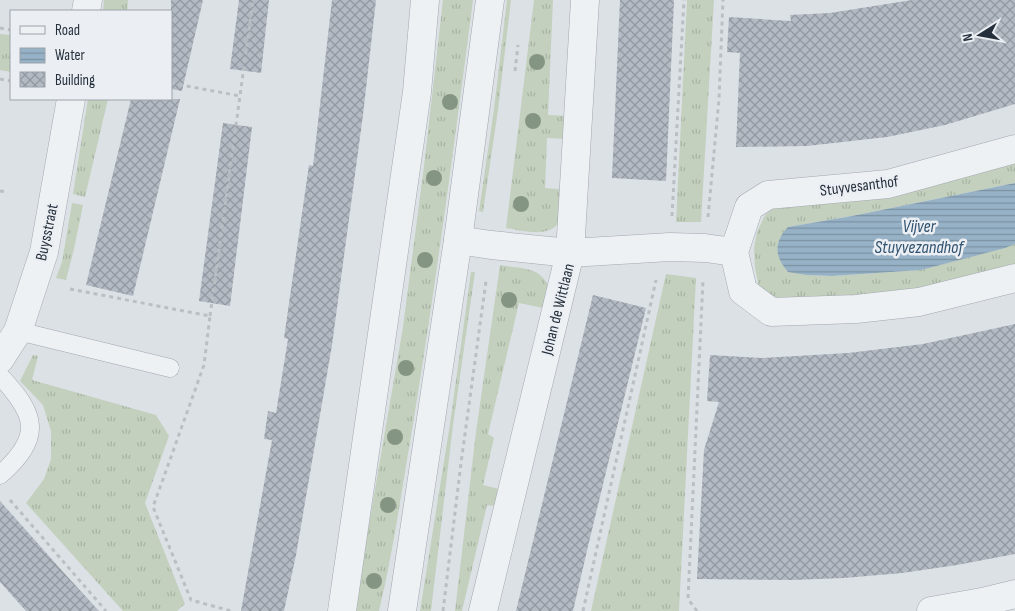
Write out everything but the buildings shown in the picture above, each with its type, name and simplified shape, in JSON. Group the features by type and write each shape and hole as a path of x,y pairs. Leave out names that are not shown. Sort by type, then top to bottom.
{"street":[{"path":"342,611 417,92 425,0"},
{"path":"402,611 458,240 490,0"},
{"name":"Johan de Wittlaan","path":"483,611 570,253 585,0"},
{"name":"Buysstraat","path":"0,359 18,331 44,252 71,100"},
{"name":"Stuyvesanthof","path":"734,252 749,207 768,196 888,184 1015,149"},
{"path":"458,240 570,253 667,247 705,248 734,252 744,292 771,312 856,310 919,302 1015,278"},
{"path":"931,611 1015,594"}],"lane":[{"path":"18,331 170,368"},
{"path":"0,376 15,392 30,419 30,432 24,450 0,475"}],"path":[{"path":"231,611 190,600 153,507 204,365 253,0"},
{"path":"584,611 667,247 684,0"},
{"path":"698,611 688,598 705,248 719,99 724,0"},
{"path":"514,80 519,42"},
{"path":"172,83 240,96"},
{"path":"0,191 8,192"},
{"path":"443,611 491,245"},
{"path":"70,289 210,316"},
{"path":"6,495 106,611"},
{"path":"213,606 213,611"}],"green space":[{"path":"104,0 128,0 127,10 103,10"},
{"path":"443,0 473,0 436,273 420,382 379,611 354,611 403,327"},
{"path":"507,0 511,0 498,110 483,212 479,211"},
{"path":"534,0 553,0 548,115 569,116 568,139 547,138 545,188 567,190 562,217 552,229 529,232 506,228"},
{"path":"687,0 714,0 701,222 676,222"},
{"path":"0,34 10,35 10,72 0,70"},
{"path":"88,100 108,100 85,197 73,194"},
{"path":"1015,161 1015,183 788,227 807,275 832,276 921,270 1015,244 1015,266 930,287 804,301 771,297 759,287 755,268 754,248 757,232 765,215 779,204"},
{"path":"72,203 83,205 66,280 56,278 62,262"},
{"path":"500,265 524,268 537,273 543,277 550,292 543,308 519,303 488,434 494,438 483,485 499,489 496,506 487,505 462,611 455,611 476,432"},
{"path":"471,272 475,272 453,425 431,611 420,611 450,424"},
{"path":"666,274 696,278 679,611 591,611"},
{"path":"33,355 38,356 32,380 156,415 169,436 145,503 185,604 177,611 123,611 26,503 44,479 51,459 51,431 43,405 20,381"}],"water":[{"name":"Vijver Stuyvezandhof","path":"1015,183 1015,244 1005,248 921,270 832,276 788,272 778,255 780,238 788,227"}]}
